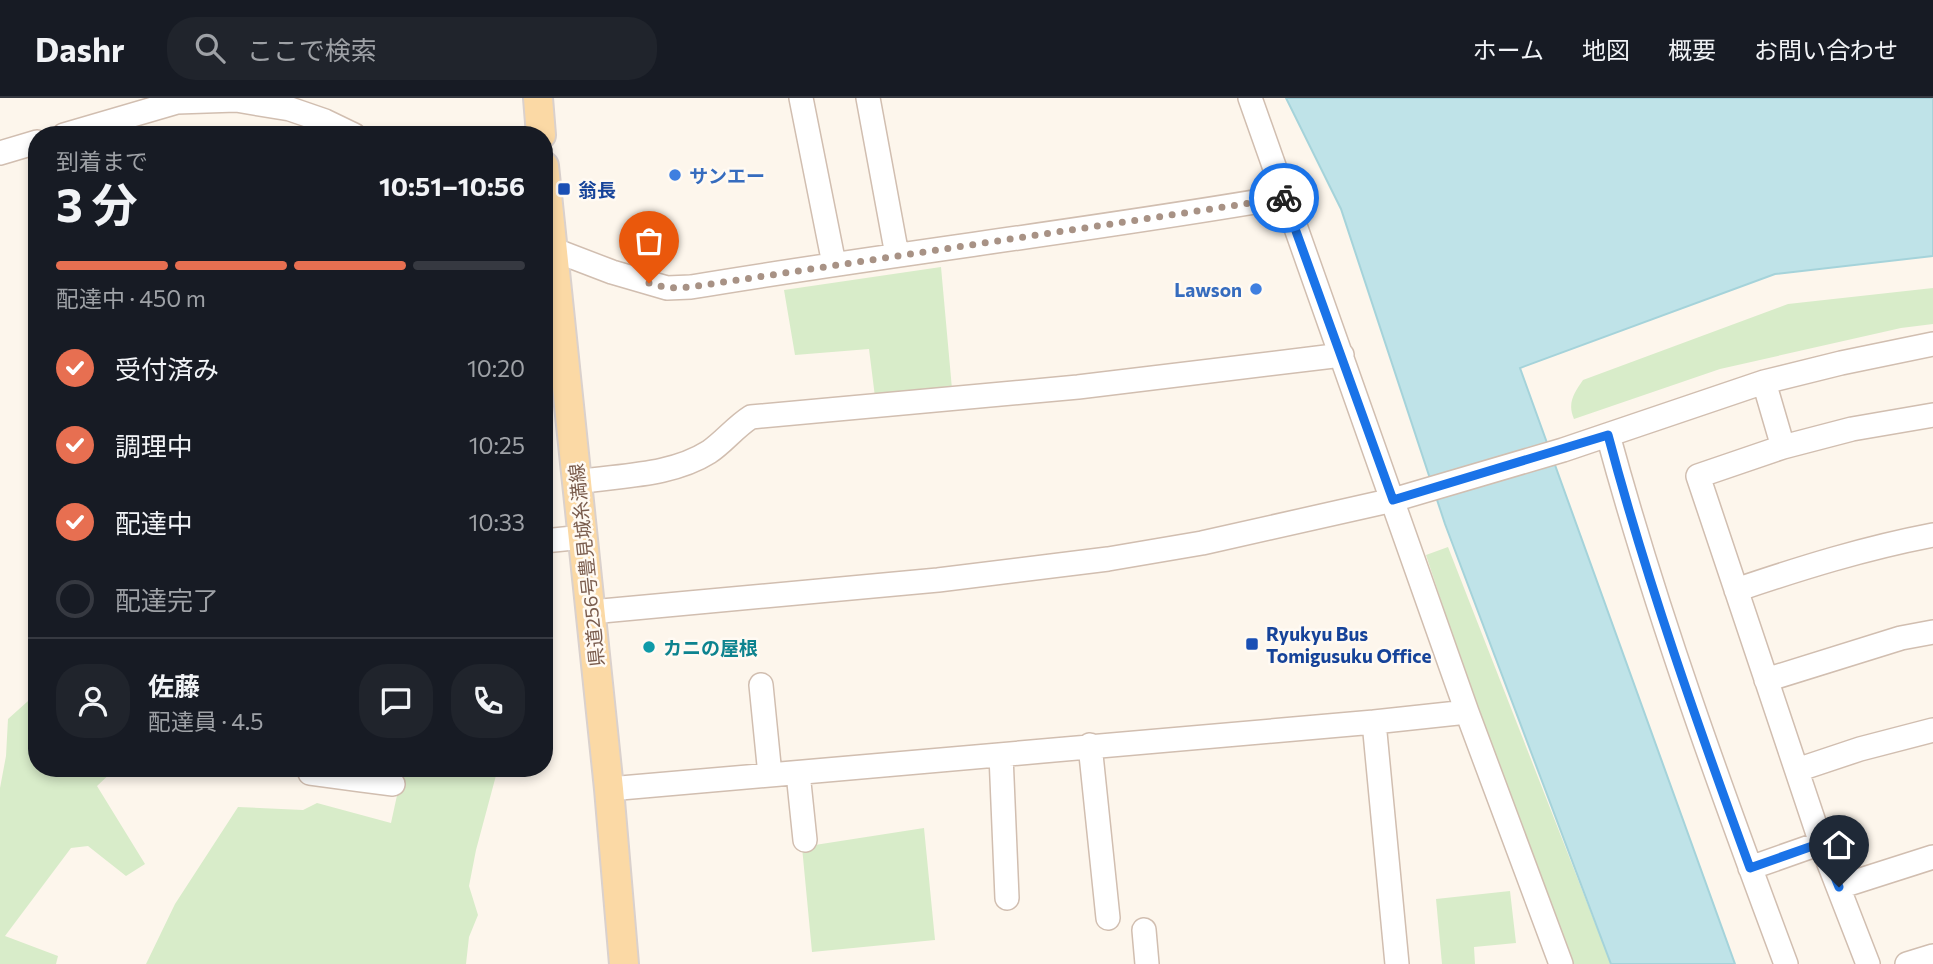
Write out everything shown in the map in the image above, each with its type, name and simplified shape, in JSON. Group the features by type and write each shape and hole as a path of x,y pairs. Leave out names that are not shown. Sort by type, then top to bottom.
{"main road":[{"path":"538,98 540,126"},
{"name":"県道256号豊見城糸満線","path":"553,288 578,482 624,964"}],"street":[{"path":"801,98 834,264"},
{"path":"868,98 897,254"},
{"path":"1250,98 1467,712 1561,964"},
{"path":"94,126 179,100 236,100 290,109 335,126"},
{"path":"0,153 28,145"},
{"path":"553,251 667,288 691,287 897,254 1082,230 1284,197"},
{"path":"591,612 938,580 1108,559 1202,542 1393,500 1563,450 1764,382 1933,344"},
{"path":"578,482 669,469 692,461 711,450 751,417 1078,387 1342,355"},
{"path":"1764,382 1783,447"},
{"path":"1868,964 1821,843 1698,475 1783,447 1852,429 1933,415"},
{"path":"1608,435 1623,491 1692,707 1786,964"},
{"path":"1736,590 1868,548 1933,535"},
{"path":"553,540 583,537"},
{"path":"1766,680 1901,638 1933,632"},
{"path":"761,685 770,775"},
{"path":"609,789 1467,712"},
{"path":"1374,722 1397,964"},
{"path":"1797,770 1860,749 1933,730"},
{"path":"1090,745 1108,918"},
{"path":"1001,755 1007,898"},
{"path":"798,773 805,840"},
{"path":"371,777 393,785"},
{"path":"1750,868 1821,843"},
{"path":"1839,887 1933,857"},
{"path":"1143,930 1147,964"},
{"path":"1907,964 1933,956"}],"green space":[{"path":"941,267 952,389 875,397 869,349 795,355 784,290"},
{"path":"1933,288 1933,324 1901,328 1720,369 1574,419 1571,403 1583,380 1788,304"},
{"path":"1448,547 1611,964 1570,964 1485,734 1426,555"},
{"path":"28,701 28,777 106,777 97,786 145,864 126,876 88,846 71,848 5,936 58,956 56,964 0,964 0,788 6,756 8,719"},
{"path":"401,777 496,777 469,886 478,915 469,937 466,964 146,964 175,904 238,807 303,810 317,803 391,823"},
{"path":"924,828 935,940 812,952 802,847"},
{"path":"1510,891 1516,943 1474,947 1475,964 1442,964 1436,899"}],"water":[{"path":"1286,98 1933,98 1933,256 1775,274 1520,368 1735,964 1611,964 1445,524 1341,209"}],"way so far":[{"path":"649,283 667,288 691,287 790,270 1082,230 1284,198"}],"place":[{"name":"サンエー","path":"675,175"},
{"name":"翁長","path":"564,189"},
{"name":"Lawson","path":"1256,289"},
{"name":"Ryukyu Bus Tomigusuku Office","path":"1252,644"},
{"name":"カニの屋根","path":"649,647"}],"route":[{"path":"1284,198 1393,500 1608,435 1623,491 1692,707 1750,868 1821,843 1839,887"}]}
